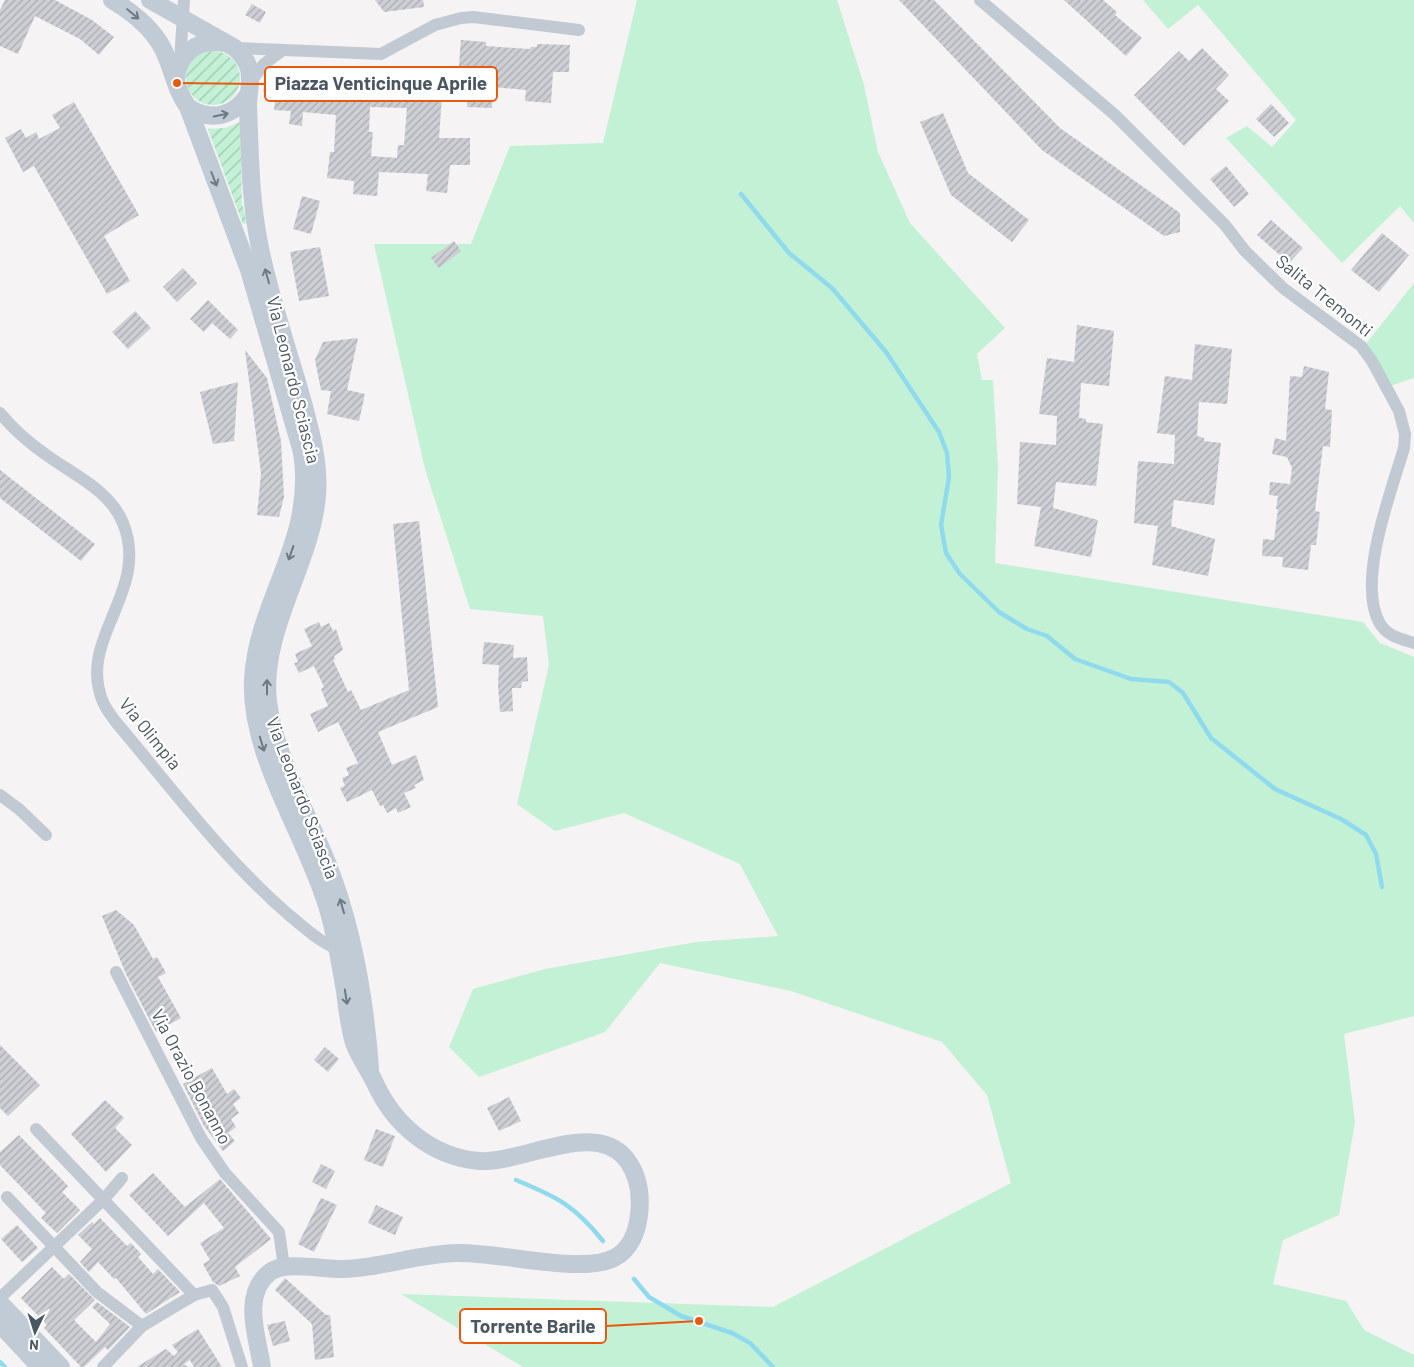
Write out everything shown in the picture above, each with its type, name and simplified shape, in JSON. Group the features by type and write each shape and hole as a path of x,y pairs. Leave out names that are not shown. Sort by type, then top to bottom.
{"street":[{"path":"112,0 124,7 151,32 166,55 179,95 188,107 206,116 226,115 235,110 264,64 283,50"},
{"path":"176,81 180,61 184,0"},
{"path":"188,0 200,27"},
{"name":"Salita Tremonti","path":"980,0 1114,115 1225,225 1246,251 1282,288 1350,336 1372,361 1399,411 1405,434 1404,448 1379,534 1372,571 1371,590 1379,623 1392,636 1414,643"},
{"path":"163,2 183,18 229,45 243,56 249,67 249,88"},
{"path":"180,61 196,46 209,42 283,50 380,54 435,25 461,18 579,30"},
{"name":"Via Leonardo Sciascia","path":"249,88 250,173 257,232 264,267 304,406 314,450 318,479 315,511 310,535 275,637 267,678 268,702 273,729 289,792"},
{"name":"Via Leonardo Sciascia","path":"188,107 238,237 291,409 302,452 306,478 298,531 262,634 254,676 255,719 264,750 289,792 310,842 327,906 345,952 355,1047 370,1072 382,1098 398,1121 422,1141 450,1154 478,1161 492,1161 582,1142 606,1145 625,1157 637,1180 640,1209 635,1233 620,1254 604,1262 594,1264 570,1264 460,1252 347,1269 284,1267"},
{"path":"238,237 257,232"},
{"name":"Via Olimpia","path":"0,414 25,439 99,491 113,506 123,523 128,540 130,563 127,585 100,646 97,663 103,702 115,721 236,865 293,919 324,942 345,952"},
{"path":"0,795 46,835"},
{"name":"Via Orazio Bonanno","path":"116,972 201,1138 225,1173 279,1232 284,1267"},
{"path":"36,1129 194,1295"},
{"path":"0,1298 104,1199 122,1178"},
{"path":"7,1197 52,1247 97,1292 142,1326"},
{"path":"262,1367 254,1330 254,1306 264,1278 276,1269 284,1267"},
{"path":"103,1367 142,1326 194,1295 212,1290 222,1307 242,1367"},
{"path":"0,1303 60,1367"},
{"path":"0,1324 40,1367"}],"green space":[{"path":"637,0 837,0 864,85 878,152 910,223 1005,328 977,354 982,380 993,380 998,467 995,563 1363,622 1380,643 1414,657 1414,1016 1344,1034 1355,1122 1339,1215 1283,1240 1273,1284 1346,1301 1364,1330 1414,1355 1414,1367 523,1367 401,1294 773,1307 1011,1183 987,1095 942,1042 791,991 660,963 605,1032 479,1077 449,1047 473,989 545,969 696,942 778,936 740,864 624,813 555,831 517,804 549,665 543,616 470,609 425,469 374,244 471,244 510,146 603,143"},
{"path":"1143,0 1414,0 1414,223 1400,206 1342,263 1226,138 1247,126 1272,147 1296,120 1198,5 1168,29"},
{"path":"213,51 223,53 232,59 238,68 240,78 238,88 232,97 223,103 213,105 203,103 194,97 188,88 186,78 188,68 194,59 203,53"},
{"path":"240,122 242,203 247,223 243,224 208,129 225,128"},
{"path":"1414,283 1414,378 1390,386 1365,345"}],"building":[{"path":"5,0 55,0 92,20 114,37 99,55 80,39 35,16 18,54 0,46 0,10"},
{"path":"375,0 423,0 424,7 384,12"},
{"path":"899,0 934,0 1060,128 1180,213 1180,232 1164,236 1042,150"},
{"path":"1064,0 1103,0 1117,12 1115,15 1142,38 1126,56"},
{"path":"252,4 266,12 260,23 245,15"},
{"path":"461,40 486,42 486,46 530,49 531,47 537,47 537,44 570,45 569,72 553,72 551,103 525,101 526,90 493,87 492,108 467,107 469,77 458,76"},
{"path":"1202,48 1229,75 1216,89 1229,101 1184,146 1134,95 1179,51 1189,61"},
{"path":"419,66 444,67 439,138 470,138 470,165 450,165 447,193 426,191 428,174 379,172 377,196 353,194 354,181 327,178 330,152 334,152 336,115 303,112 302,126 289,124 291,111 274,110 276,93 263,92 267,74 294,77 292,93 319,96 320,88 349,88 350,74 372,75 372,80 418,81","holes":["370,107 407,108 404,145 398,145 397,158 371,156 373,132 369,132"]},
{"path":"74,102 139,215 104,236 130,281 107,294 34,166 23,172 5,138 21,129 26,138 36,132 39,139 60,128 52,115"},
{"path":"1271,104 1289,123 1274,137 1256,119"},
{"path":"943,113 968,173 1029,220 1012,242 951,195 920,122"},
{"path":"1226,166 1249,194 1234,207 1210,179"},
{"path":"302,196 320,201 311,234 293,229"},
{"path":"1271,220 1303,248 1289,263 1257,235"},
{"path":"1382,233 1409,255 1379,292 1351,270"},
{"path":"454,241 461,251 439,268 431,258"},
{"path":"320,247 329,296 299,301 290,252"},
{"path":"183,268 197,283 177,302 163,287"},
{"path":"208,300 238,330 230,339 212,323 204,332 190,319"},
{"path":"135,311 151,328 128,349 112,332"},
{"path":"1077,325 1114,331 1109,386 1081,383 1079,418 1086,419 1086,422 1103,424 1096,486 1056,482 1053,508 1098,520 1091,557 1034,546 1041,507 1017,504 1020,442 1056,445 1057,416 1039,414 1047,358 1074,362"},
{"path":"358,338 347,390 365,394 359,421 327,414 331,391 321,390 315,360 323,342"},
{"path":"1195,344 1232,349 1227,404 1199,402 1197,436 1204,438 1204,441 1221,443 1214,505 1174,500 1171,526 1215,539 1208,576 1152,565 1158,526 1134,523 1138,461 1174,464 1175,435 1157,433 1165,376 1192,380"},
{"path":"245,350 267,378 281,441 284,497 279,517 257,515 261,473"},
{"path":"1304,366 1329,372 1325,409 1332,410 1330,447 1323,446 1315,511 1320,512 1316,545 1311,545 1308,570 1282,567 1283,557 1262,556 1263,539 1274,540 1278,509 1276,509 1278,496 1269,495 1270,482 1290,484 1292,468 1287,457 1272,454 1275,438 1286,441 1290,376 1302,377"},
{"path":"238,382 234,441 213,444 200,392"},
{"path":"0,470 95,544 81,561 0,498"},
{"path":"419,521 438,707 378,732 392,765 416,755 424,780 414,785 416,788 404,793 411,807 398,813 396,808 387,813 383,805 380,806 372,790 347,802 340,788 345,786 342,778 349,775 346,768 358,763 338,722 318,732 310,714 328,706 321,689 324,687 314,666 299,673 294,663 298,662 295,654 312,646 304,629 319,622 321,627 329,623 333,631 336,629 343,650 334,656 335,659 333,660 348,692 351,690 361,710 409,690 393,524"},
{"path":"484,642 514,645 513,658 527,657 528,681 522,682 521,688 512,688 513,711 500,712 499,665 482,664"},
{"path":"116,910 134,925 153,959 157,957 166,973 158,977 181,1018 156,1032 126,974 102,916"},
{"path":"0,1045 40,1085 8,1116 0,1108"},
{"path":"325,1047 339,1059 328,1072 314,1060"},
{"path":"212,1068 227,1094 234,1089 241,1098 233,1104 239,1113 231,1119 236,1127 228,1133 235,1141 223,1151 204,1126 183,1084"},
{"path":"509,1097 521,1121 499,1131 487,1108"},
{"path":"105,1100 124,1118 115,1128 132,1145 106,1172 71,1134"},
{"path":"376,1129 395,1136 383,1167 364,1160"},
{"path":"19,1135 68,1186 62,1192 80,1210 57,1233 41,1218 46,1213 0,1165 0,1152"},
{"path":"321,1164 335,1171 326,1189 312,1182"},
{"path":"153,1173 185,1207 220,1179 271,1239 235,1267 240,1276 219,1286 213,1282 203,1264 210,1260 200,1243 224,1228 204,1203 168,1236 129,1195"},
{"path":"321,1198 337,1205 314,1252 298,1244"},
{"path":"376,1205 403,1217 395,1235 368,1223"},
{"path":"100,1218 127,1246 131,1243 141,1254 138,1257 153,1274 158,1269 180,1292 146,1314 116,1278 114,1279 98,1262 89,1272 80,1262 92,1249 78,1235 92,1222 94,1224"},
{"path":"17,1225 38,1248 22,1262 1,1239"},
{"path":"52,1267 64,1279 69,1274 95,1300 74,1320 96,1342 110,1324 92,1307 97,1302 130,1327 108,1350 105,1347 84,1367 81,1367 44,1328 47,1325 21,1298"},
{"path":"285,1278 326,1315 330,1315 334,1357 315,1360 312,1324 275,1290"},
{"path":"285,1321 290,1341 273,1346 267,1325"},
{"path":"198,1329 222,1367 194,1367 190,1360 184,1364 188,1367 137,1367 166,1349 174,1356 178,1352 172,1345"}],"waterway":[{"path":"741,194 789,253 832,288 886,352 939,432 947,453 949,477 941,525 946,553 960,574 999,612 1027,629 1047,636 1075,659 1131,679 1169,682 1183,693 1211,738 1275,789 1341,819 1366,835 1376,854 1382,887"},
{"path":"516,1180 554,1197 574,1210 603,1241"},
{"path":"634,1279 649,1297 681,1316 732,1333 750,1343 773,1367"},
{"path":"0,1362 5,1367"}],"place":[{"name":"Piazza Venticinque Aprile","path":"177,83"},
{"name":"Torrente Barile","path":"699,1321"}]}
